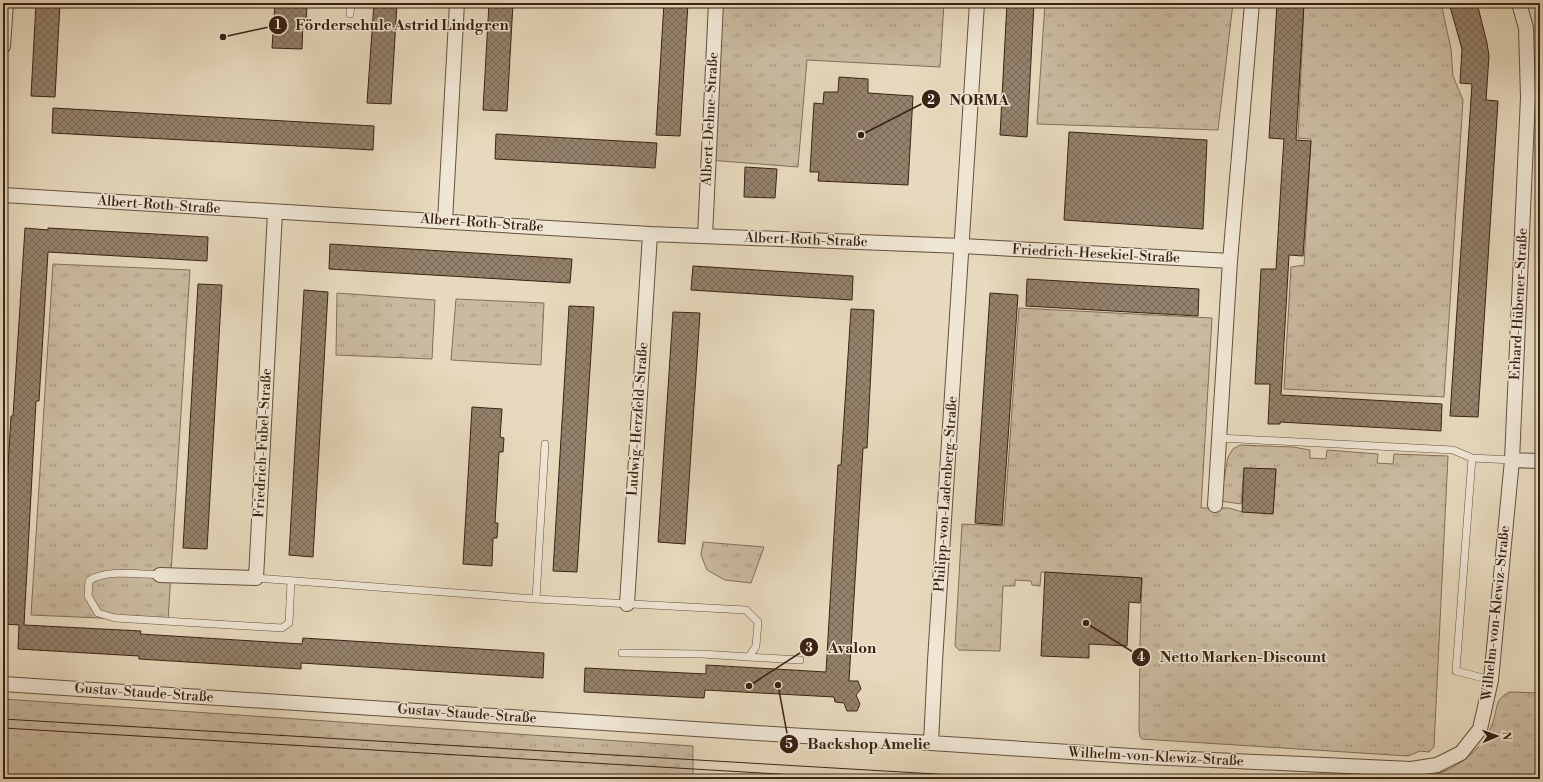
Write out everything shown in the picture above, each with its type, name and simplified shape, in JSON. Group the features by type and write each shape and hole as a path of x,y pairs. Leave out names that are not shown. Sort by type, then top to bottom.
{"street":[{"path":"3,46 6,3"},
{"path":"445,221 457,3"},
{"name":"Albert-Dehne-Straße","path":"705,236 716,3"},
{"name":"Philipp-von-Ladenberg-Straße","path":"931,743 977,3"},
{"path":"1215,505 1230,261 1252,3"},
{"name":"Erhard-Hübener-Straße","path":"1512,460 1534,97 1526,28 1519,3"},
{"name":"Albert-Roth-Straße","path":"3,195 650,234 962,246"},
{"name":"Friedrich-Fubel-Straße","path":"256,578 275,212"},
{"name":"Ludwig-Herzfeld-Straße","path":"627,604 650,234"},
{"name":"Friedrich-Hesekiel-Straße","path":"962,246 1230,261"},
{"path":"1512,460 1540,461"},
{"name":"Wilhelm-von-Klewiz-Straße","path":"931,743 1147,757 1411,769 1437,765 1461,752 1480,729 1491,680 1512,460"},
{"path":"160,575 256,578"},
{"name":"Gustav-Staude-Straße","path":"3,684 931,743"}],"lane":[{"path":"350,3 350,14"},
{"path":"1219,438 1454,450 1472,458 1512,460"},
{"path":"536,599 545,444"},
{"path":"1472,458 1456,671 1491,680"},
{"path":"160,575 109,574 94,577 89,581 88,596 98,613 115,618 282,628 289,623 291,581"},
{"path":"256,578 536,599 746,610 758,622 756,646 749,657"},
{"path":"622,653 702,654 800,660"}],"green space":[{"path":"722,3 944,3 940,67 807,60 798,167 708,160"},
{"path":"1045,3 1233,3 1218,130 1037,124"},
{"path":"1304,3 1441,3 1451,49 1453,76 1463,100 1444,397 1284,389 1291,267 1304,265 1311,139 1298,138"},
{"path":"53,264 190,270 168,621 31,615"},
{"path":"337,293 435,300 432,359 336,355"},
{"path":"456,299 544,303 541,365 451,360"},
{"path":"1019,308 1212,318 1201,508 1229,508 1242,512 1273,513 1276,469 1244,468 1241,504 1220,501 1228,457 1233,449 1240,445 1293,447 1310,450 1310,458 1326,459 1327,450 1378,454 1377,463 1393,464 1394,454 1448,456 1434,747 1429,752 1420,751 1408,756 1142,739 1140,737 1139,730 1142,578 1041,572 1040,586 1032,585 1031,581 1015,580 1015,586 1003,586 1000,651 959,650 955,646 962,524 1004,526"},
{"path":"703,542 764,547 751,583 725,580 707,570 701,555"},
{"path":"1510,692 1540,693 1540,775 1535,779 1433,779 1433,775 1452,768 1469,756 1477,748 1489,731 1493,722 1497,704 1501,698"},
{"path":"3,699 693,746 693,777 722,779 3,779"}],"building":[{"path":"36,3 60,3 55,97 31,96"},
{"path":"275,3 305,3 304,7 307,7 306,21 303,21 302,49 272,48"},
{"path":"374,3 397,3 391,104 367,103"},
{"path":"489,3 513,3 507,111 483,110"},
{"path":"664,3 688,3 680,136 656,135"},
{"path":"1007,3 1034,3 1027,137 1000,135"},
{"path":"1277,3 1304,3 1296,140 1311,141 1303,256 1289,255 1281,395 1442,404 1441,431 1280,422 1280,424 1268,424 1270,384 1255,384 1261,269 1276,269 1284,139 1269,138"},
{"path":"1449,3 1477,3 1489,56 1486,100 1498,101 1478,417 1450,416 1472,84 1460,83 1462,49"},
{"path":"839,77 868,79 868,93 913,96 908,185 818,181 819,172 810,172 814,103 823,104 824,92 838,92"},
{"path":"53,108 374,126 373,150 52,133"},
{"path":"1069,132 1207,140 1203,229 1064,220"},
{"path":"496,134 657,143 655,168 495,159"},
{"path":"745,167 777,169 775,198 744,197"},
{"path":"25,228 208,237 207,261 48,252 39,401 36,401 24,625 141,631 140,634 302,644 303,638 544,653 543,678 301,663 301,669 139,659 139,656 18,649 19,625 3,624 3,554 11,416 13,416"},
{"path":"330,244 572,259 570,283 329,269"},
{"path":"693,266 853,276 852,300 691,290"},
{"path":"1027,279 1199,289 1198,316 1026,306"},
{"path":"198,284 222,285 207,549 183,548"},
{"path":"304,290 328,292 313,557 289,555"},
{"path":"990,293 1018,295 1002,525 975,523"},
{"path":"569,306 594,307 577,572 553,571"},
{"path":"851,309 874,310 867,448 863,448 849,681 858,681 861,689 856,695 860,704 857,711 847,711 844,703 835,702 834,697 705,690 704,698 584,692 585,668 706,674 706,665 826,672 838,465 841,465"},
{"path":"673,312 700,313 685,544 658,542"},
{"path":"472,407 502,409 500,437 504,438 503,452 499,452 495,523 498,523 497,538 493,538 492,566 463,564"},
{"path":"1244,468 1276,469 1273,514 1242,512"},
{"path":"1045,572 1142,578 1140,603 1129,602 1127,646 1089,644 1089,658 1041,656"}],"tram line":[{"path":"3,719 1020,779"},
{"path":"3,728 862,779"}],"place":[{"name":"Förderschule Astrid Lindgren","path":"223,37"},
{"name":"NORMA","path":"861,135"},
{"name":"Netto Marken-Discount","path":"1086,623"},
{"name":"Backshop Amelie","path":"778,685"},
{"name":"Avalon","path":"749,686"}]}
